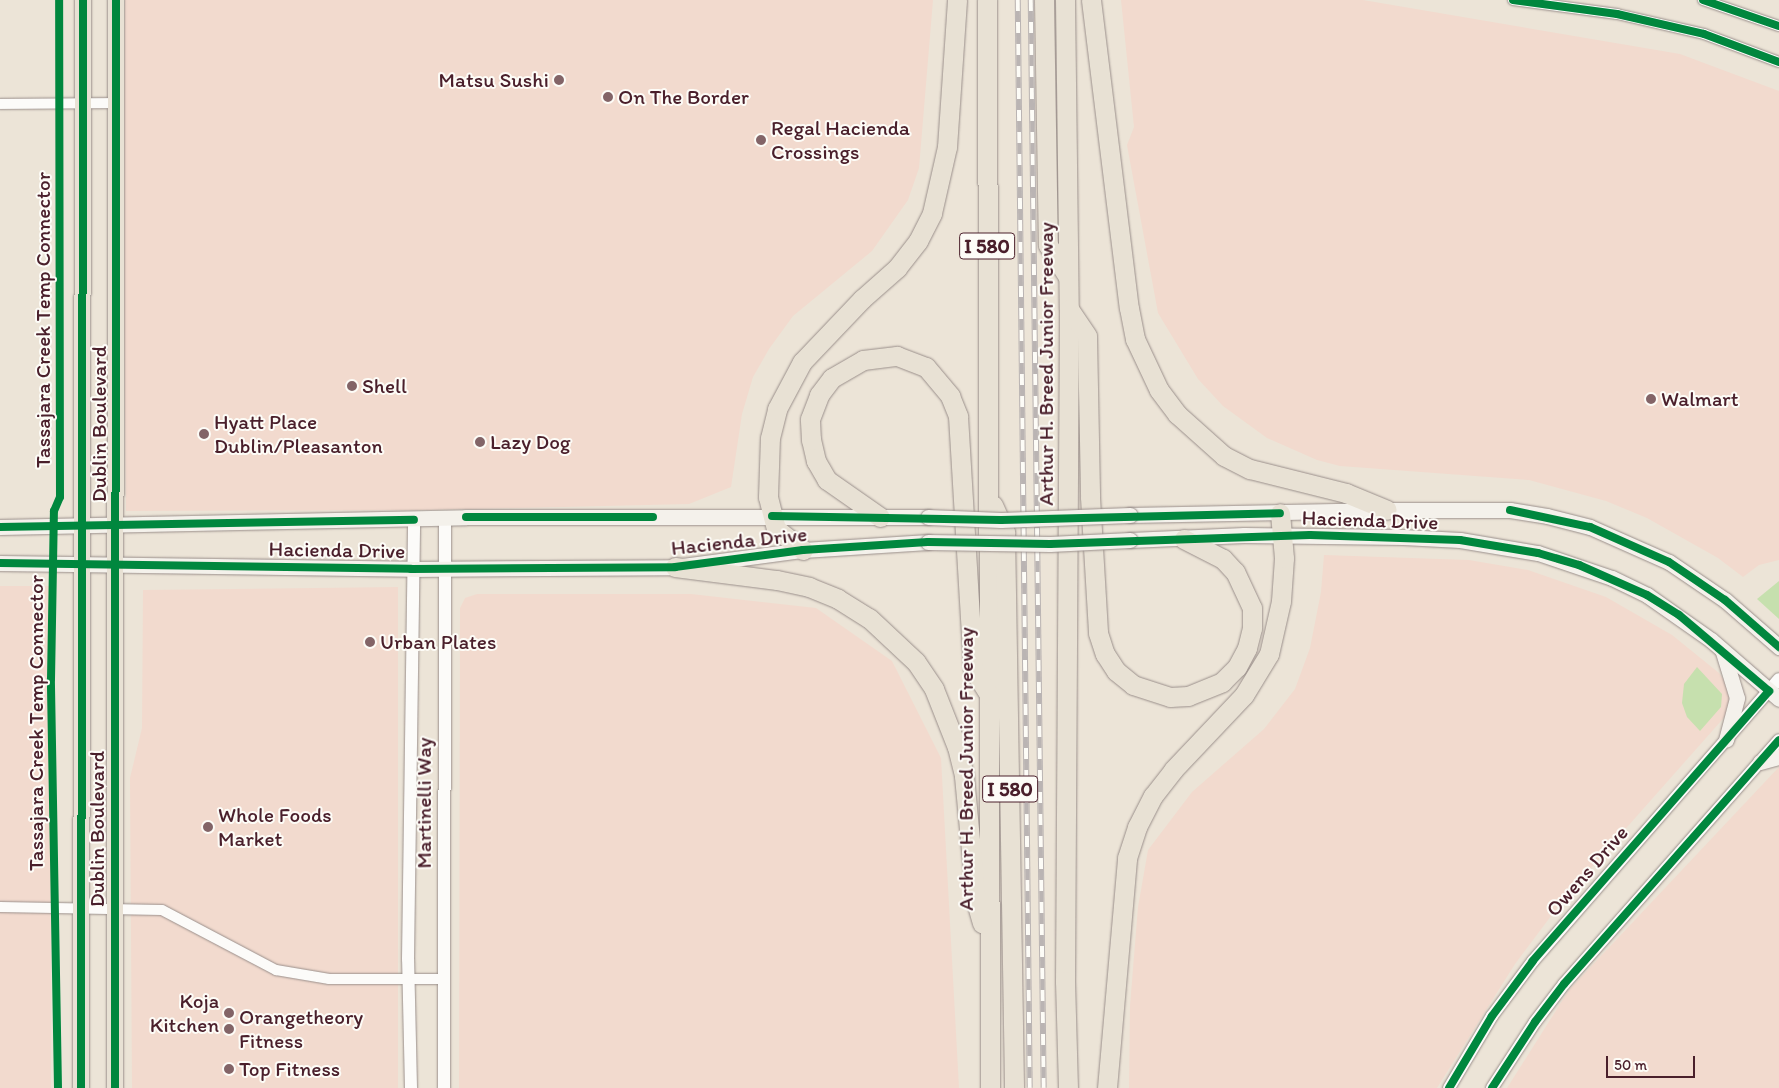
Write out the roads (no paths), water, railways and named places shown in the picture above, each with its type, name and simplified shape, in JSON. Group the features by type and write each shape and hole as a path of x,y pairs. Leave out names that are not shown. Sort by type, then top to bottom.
{"highway":[{"path":"803,550 776,529 768,497 770,438 777,409 802,362 826,335 897,268 918,241 932,213 947,147 957,0"},
{"name":"Arthur H. Breed Junior Freeway","path":"987,0 990,696 988,943 990,1088"},
{"path":"1044,0 1048,246 1069,278"},
{"name":"Arthur H. Breed Junior Freeway","path":"1065,0 1069,278 1065,981 1068,1088"},
{"path":"1091,0 1129,308 1135,339 1159,390 1177,414 1224,456 1250,468 1346,494 1387,510"},
{"path":"1069,309 1087,336 1090,497 1098,634 1105,654 1116,671 1133,685 1170,697 1188,696 1222,682 1243,655 1252,628 1252,608 1235,572 1223,559 1184,539"},
{"path":"880,517 827,480 814,454 810,419 818,395 832,378 863,360 897,356 926,366 950,396 958,416 973,669 990,696"},
{"name":"I 580","path":"988,493 1005,532 1014,1088"},
{"path":"1107,1088 1122,888 1137,827 1153,796 1174,770 1244,695 1269,654 1281,601 1283,535 1280,513"},
{"path":"675,567 777,580 809,587 838,599 869,618 916,662 934,689 957,747 964,776 976,902 988,943"}],"main road":[{"name":"Dublin Boulevard","path":"81,1088 84,525 83,0"},
{"name":"Dublin Boulevard","path":"115,1088 114,908 117,566 116,0"},
{"name":"Hacienda Drive","path":"0,526 444,518 772,516 1001,520 1387,510 1510,510 1590,527 1669,562 1748,620 1779,647"},
{"name":"Hacienda Drive","path":"0,564 411,569 675,567 803,550 928,542 1030,544 1283,535 1460,540 1538,553 1612,578 1646,595 1679,615 1776,690"},
{"path":"1748,620 1779,632"},
{"path":"1722,650 1737,698 1726,740"},
{"path":"1760,762 1779,757"}],"street":[{"path":"1513,0 1617,14 1704,34 1779,62"},
{"path":"1702,0 1779,26"},
{"path":"0,104 115,103"},
{"name":"Martinelli Way","path":"444,518 444,1088"},
{"name":"Martinelli Way","path":"410,1088 408,978 411,569 414,520"},
{"name":"Owens Drive","path":"1449,1088 1492,1016 1533,962 1726,740 1776,690"},
{"path":"1492,1088 1525,1036 1564,984 1779,740"},
{"path":"0,907 162,910 276,970 296,975 329,978 443,979"}],"railway":[{"path":"1018,0 1030,1088"},
{"path":"1031,0 1044,1088"}],"place":[{"name":"Matsu Sushi","path":"559,80"},
{"name":"On The Border","path":"608,97"},
{"name":"Regal Hacienda Crossings","path":"761,140"},
{"name":"Shell","path":"352,386"},
{"name":"Walmart","path":"1651,399"},
{"name":"Hyatt Place Dublin/Pleasanton","path":"204,434"},
{"name":"Lazy Dog","path":"480,442"},
{"name":"Urban Plates","path":"370,642"},
{"name":"Whole Foods Market","path":"208,827"},
{"name":"Koja Kitchen","path":"229,1013"},
{"name":"Orangetheory Fitness","path":"229,1029"},
{"name":"Top Fitness","path":"229,1069"}]}
